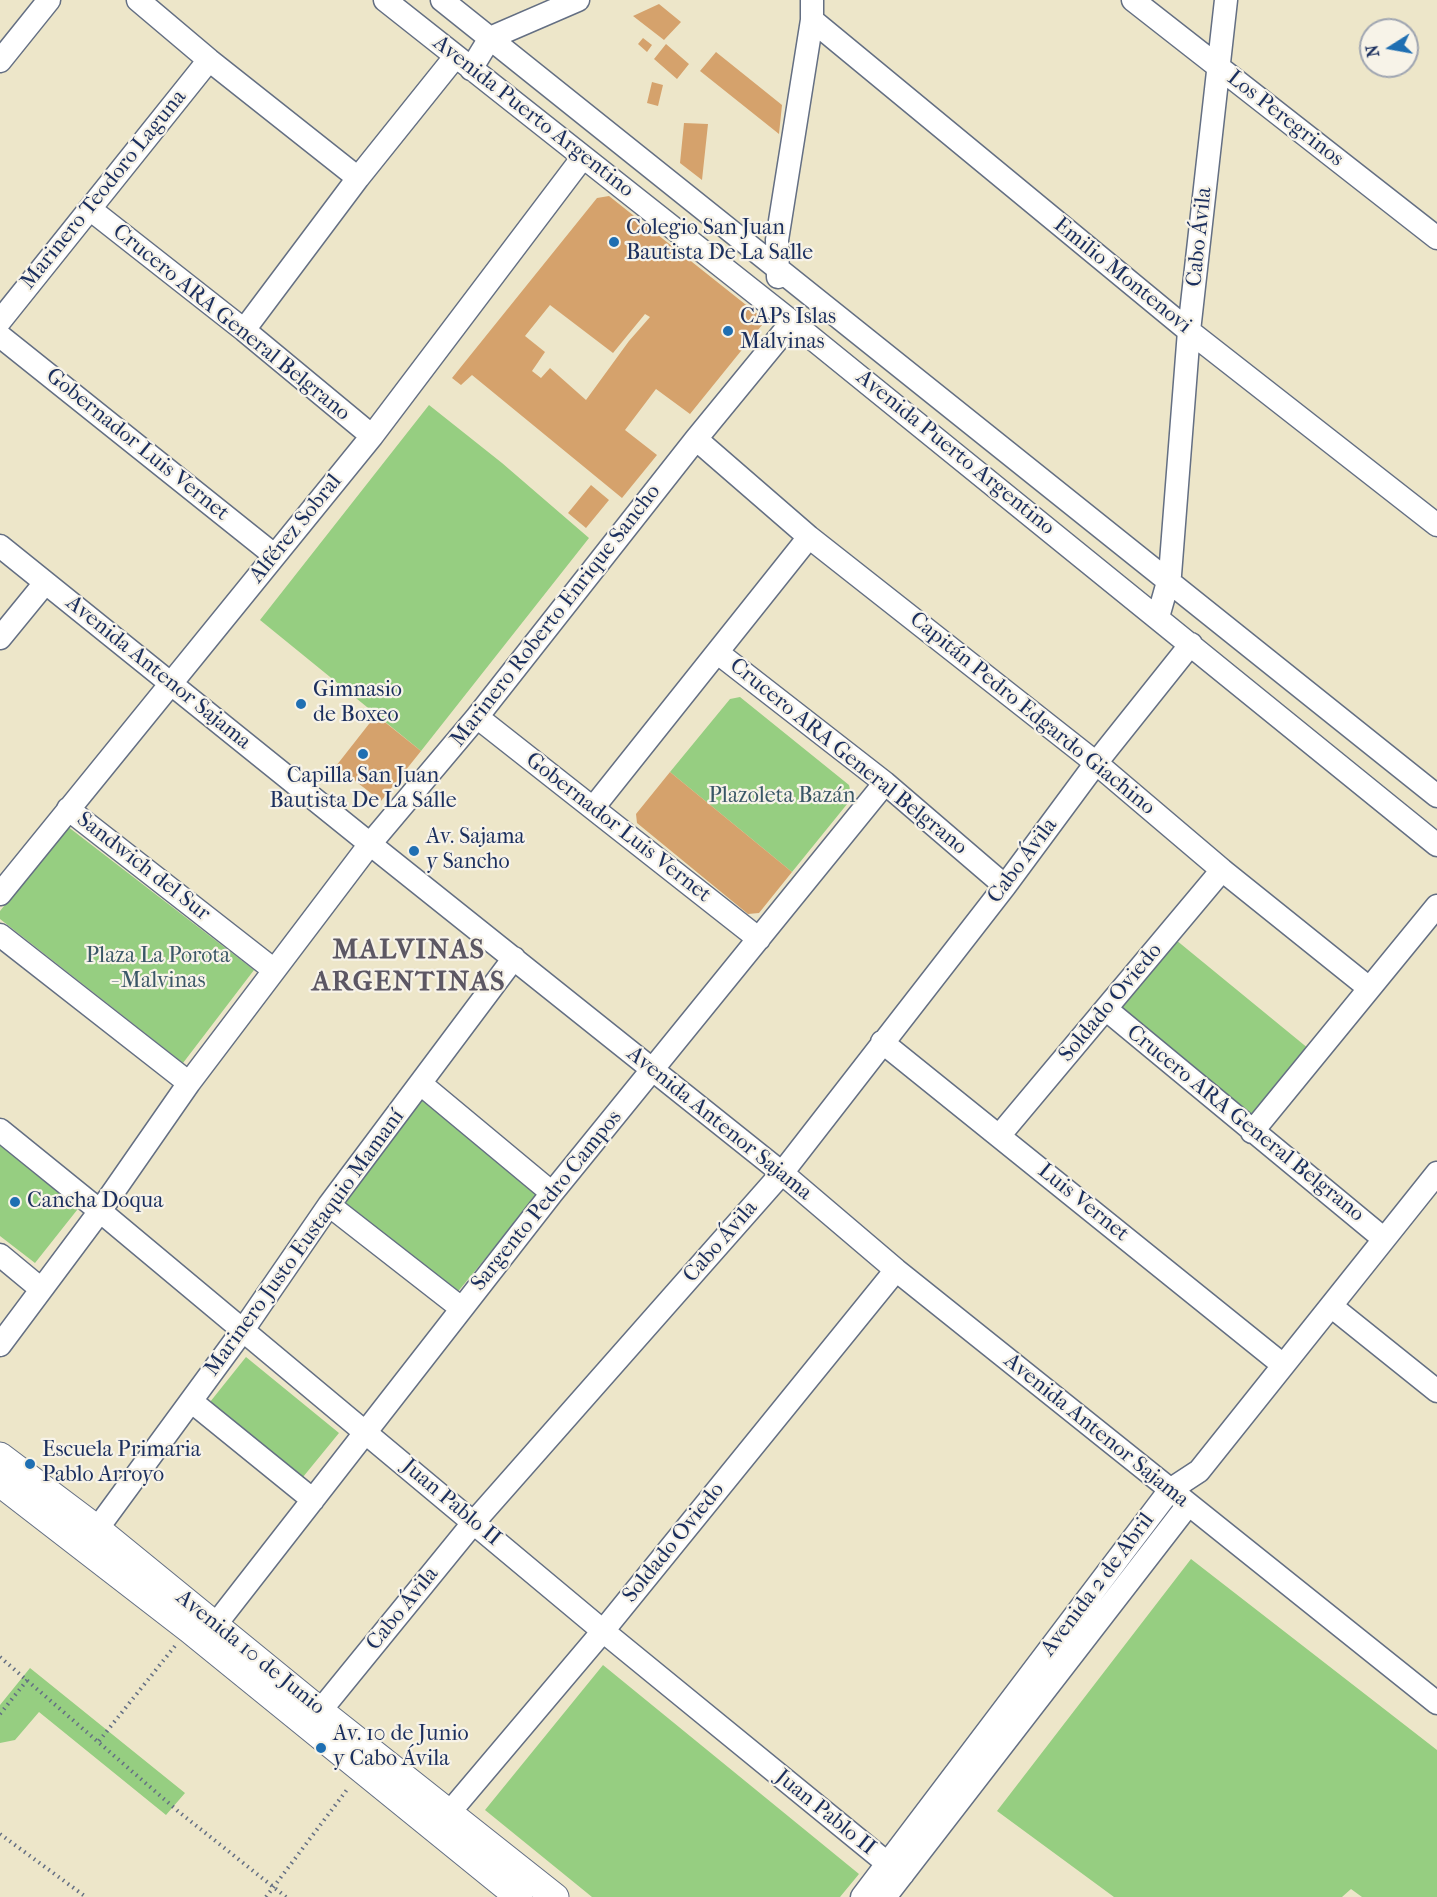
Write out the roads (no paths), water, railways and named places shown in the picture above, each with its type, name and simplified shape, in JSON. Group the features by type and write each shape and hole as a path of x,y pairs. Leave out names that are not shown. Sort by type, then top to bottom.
{"street":[{"path":"0,61 50,0"},
{"path":"138,0 209,60 357,177"},
{"name":"Avenida Puerto Argentino","path":"385,0 792,321 1437,845"},
{"name":"Avenida Puerto Argentino","path":"442,0 1437,796"},
{"path":"244,330 357,177 463,63 490,38 578,0"},
{"name":"Los Peregrinos","path":"1133,0 1437,238"},
{"name":"Cabo Ávila","path":"1158,617 1168,581 1189,331 1226,0"},
{"path":"763,300 778,284 777,240 812,10"},
{"name":"Emilio Montenovi","path":"812,10 1189,331 1437,525"},
{"name":"Marinero Teodoro Laguna","path":"0,321 209,60"},
{"name":"Alférez Sobral","path":"0,894 372,436 583,157"},
{"name":"Crucero ARA General Belgrano","path":"90,209 244,330 372,436"},
{"name":"Marinero Roberto Enrique Sancho","path":"0,1345 100,1210 189,1083 370,844 477,717 792,321"},
{"name":"Gobernador Luis Vernet","path":"0,336 274,555"},
{"name":"Capitán Pedro Edgardo Giachino","path":"696,439 809,537 1096,763 1222,870 1369,988"},
{"path":"593,808 809,537"},
{"name":"Avenida Antenor Sajama","path":"0,546 782,1173 896,1270 1437,1703"},
{"path":"0,638 45,582"},
{"name":"Cabo Ávila","path":"320,1711 474,1522 782,1173 1005,886 1096,763 1191,644"},
{"name":"Crucero ARA General Belgrano","path":"718,652 885,783 1005,886"},
{"name":"Gobernador Luis Vernet","path":"477,717 759,939"},
{"name":"Sargento Pedro Campos","path":"216,1624 552,1193 885,783"},
{"name":"Sandwich del Sur","path":"68,809 274,970"},
{"name":"Soldado Oviedo","path":"999,1136 1107,1010 1222,870"},
{"path":"1252,1132 1437,906"},
{"path":"0,935 189,1083"},
{"name":"Marinero Justo Eustaquio Mamaní","path":"97,1529 243,1330 329,1205 514,958"},
{"name":"Crucero ARA General Belgrano","path":"1107,1010 1384,1239"},
{"name":"Luis Vernet","path":"882,1042 1282,1365"},
{"path":"421,1084 552,1193"},
{"name":"Juan Pablo II","path":"0,1130 100,1210 603,1631 895,1869"},
{"name":"Avenida 2 de Abril","path":"885,1897 895,1869 1170,1490 1199,1472 1437,1173"},
{"path":"329,1205 461,1308"},
{"path":"0,1255 41,1289"},
{"name":"Soldado Oviedo","path":"449,1813 603,1631 896,1270"},
{"path":"1331,1306 1437,1391"},
{"path":"191,1401 313,1500"},
{"name":"Avenida 10 de Junio","path":"1,1466 97,1529 320,1711 555,1897"},
{"name":"Avenida 10 de Junio","path":"1,1466 189,1629 519,1897"},
{"name":"Avenida 2 de Abril","path":"862,1897 895,1869 1188,1505"}],"place":[{"name":"Colegio San Juan Bautista De La Salle","path":"614,242"},
{"name":"CAPs Islas Malvinas","path":"728,331"},
{"name":"Gimnasio de Boxeo","path":"301,704"},
{"name":"Capilla San Juan Bautista De La Salle","path":"363,754"},
{"name":"Av. Sajama y Sancho","path":"414,851"},
{"name":"Cancha Doqua","path":"15,1202"},
{"name":"Escuela Primaria Pablo Arroyo","path":"30,1464"},
{"name":"Av. 10 de Junio y Cabo Ávila","path":"321,1748"}],"district":[{"name":"MALVINAS ARGENTINAS","path":"409,967"}],"park label":[{"name":"Plazoleta Bazán","path":"782,797"},
{"name":"Plaza La Porota - Malvinas","path":"158,970"}]}
